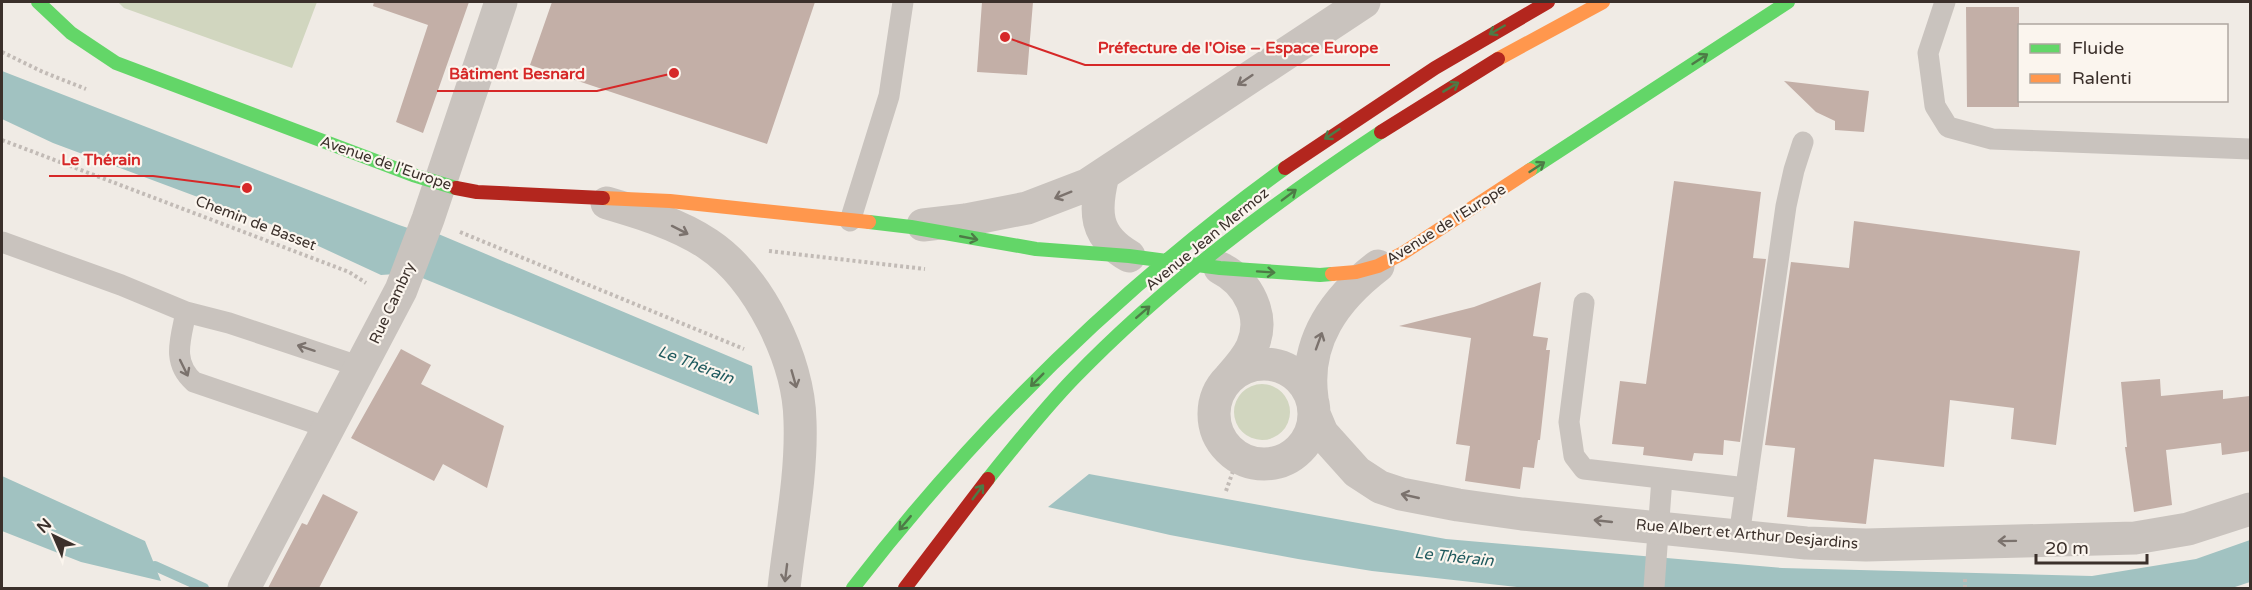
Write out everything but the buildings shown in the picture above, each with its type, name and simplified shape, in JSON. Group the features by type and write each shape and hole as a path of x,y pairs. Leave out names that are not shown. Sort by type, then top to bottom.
{"street":[{"name":"Avenue de l'Europe","path":"38,2 71,33 116,63 439,183 477,192 670,201 911,227 1026,247 1129,256 1220,268 1320,276 1356,272 1378,266 1420,243 1788,2"},
{"name":"Rue Cambry","path":"244,588 398,295 428,219 501,2"},
{"name":"Avenue de l'Europe","path":"911,227 966,220 1027,208 1066,194 1103,175 1364,2"},
{"name":"Avenue Jean Mermoz","path":"853,588 952,469 1079,339 1156,269 1290,163 1454,56 1548,2"},
{"name":"Avenue Jean Mermoz","path":"905,588 1023,435 1101,352 1179,281 1291,193 1419,107 1537,37 1603,2"},
{"path":"1103,175 1097,198 1097,212 1101,226 1115,248 1129,256"},
{"path":"585,196 637,212 670,225 707,244 728,260 760,301 772,322 798,395 800,422 798,465 784,588"},
{"path":"1220,268 1232,274 1248,292 1253,303 1256,333 1253,345 1220,390 1214,415 1221,439 1238,457 1253,463 1269,464 1292,456 1308,438 1313,406 1311,369 1320,337 1328,319 1347,292 1378,266"},
{"path":"1230,377 1237,372 1260,364 1285,368 1299,377 1313,406"},
{"name":"Rue Albert et Arthur Desjardins","path":"1313,406 1322,433 1357,472 1380,487 1401,494 1458,506 1657,538 1739,536 1839,545 2136,538 2188,529 2250,509"}],"lane":[{"path":"850,220 889,96 903,2"},
{"path":"1945,2 1928,53 1935,106 1948,127 1992,139 2250,149"},
{"path":"1739,536 1786,206 1803,142"},
{"path":"2,243 121,285 186,312 229,323 361,367"},
{"path":"1584,303 1569,422 1574,456 1584,469 1746,489"},
{"path":"186,312 179,350 184,374 194,382 329,428"},
{"path":"1654,588 1662,478"}],"path":[{"name":"Chemin de Basset","path":"2,140 349,272 398,295"},
{"path":"428,219 790,368"},
{"path":"765,250 929,269"},
{"path":"1226,491 1238,457"}],"green space":[{"path":"118,2 317,2 292,68 124,8"},
{"path":"1257,384 1267,384 1282,392 1288,401 1290,412 1288,423 1282,432 1267,440 1257,440 1246,435 1239,428 1234,417 1234,407 1239,396 1246,389"}],"water":[{"path":"2,71 399,225 426,234 436,233 752,366 759,415 410,273 381,275 273,225 53,143 2,119"},
{"path":"1089,474 1446,539 1782,568 2092,576 2196,559 2250,540 2250,582 2232,588 1526,588 1372,571 1298,559 1170,535 1048,507"},
{"path":"2,476 145,541 161,581 81,562 2,531"}],"waterway":[{"path":"155,566 204,588"}],"traffic: fast":[{"path":"38,2 71,33 116,63 413,175 456,188"},
{"path":"1530,170 1788,2"},
{"path":"988,479 1063,390 1145,310 1260,217 1381,132"},
{"path":"853,588 949,472 1054,363 1166,261 1285,168"},
{"path":"869,222 1036,249 1129,256 1220,268 1332,274"}],"traffic: slow":[{"path":"1498,59 1603,2"},
{"path":"1332,274 1356,272 1378,266 1403,253 1530,170"},
{"path":"603,198 670,201 869,222"}],"traffic: jam":[{"path":"1285,168 1435,68 1548,2"},
{"path":"1381,132 1498,59"},
{"path":"456,188 477,192 603,198"},
{"path":"905,588 988,479"}],"place":[{"name":"Préfecture de l'Oise – Espace Europe","path":"1005,37"},
{"name":"Bâtiment Besnard","path":"674,73"},
{"name":"Le Thérain","path":"247,188"}]}
